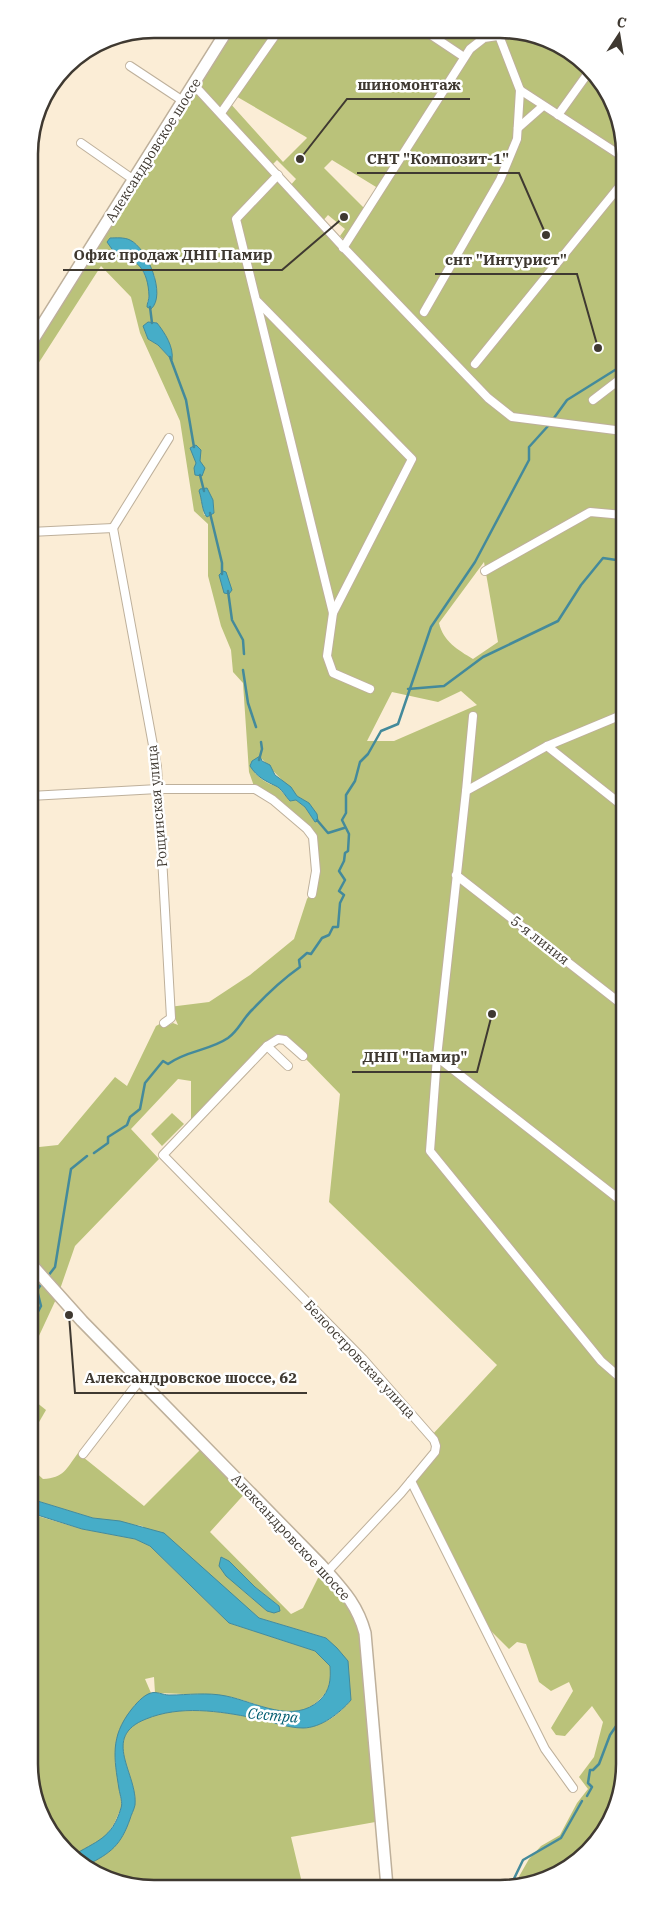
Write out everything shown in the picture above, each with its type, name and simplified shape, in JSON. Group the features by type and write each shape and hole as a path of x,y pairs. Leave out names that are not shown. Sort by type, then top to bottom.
{"street":[{"name":"Александровское шоссе","path":"38,332 223,38"},
{"path":"221,113 273,38"},
{"path":"437,38 464,57"},
{"path":"343,248 464,57 474,45 484,38"},
{"path":"424,312 500,180 517,139 520,90 500,38"},
{"path":"503,47 509,38"},
{"path":"130,66 183,101"},
{"path":"558,115 587,75"},
{"path":"194,85 343,248 488,398 512,417 616,430"},
{"path":"520,90 616,152"},
{"path":"518,128 543,106"},
{"path":"81,143 134,180"},
{"path":"278,175 236,219 333,613"},
{"path":"475,364 616,191"},
{"path":"257,300 412,459 333,613 327,656 333,673 370,689"},
{"path":"593,400 616,382"},
{"path":"38,532 113,528 169,438"},
{"path":"485,572 590,512 616,514"},
{"name":"Рощинская улица","path":"113,528 157,767 171,1018 164,1023"},
{"path":"473,716 437,1057 430,1151 601,1361 616,1374"},
{"path":"466,791 548,746 616,717"},
{"path":"548,746 616,801"},
{"path":"38,796 158,789 255,789 273,800 307,829 313,837 316,871 312,894"},
{"name":"5-я линия","path":"456,874 616,1000"},
{"path":"288,1066 267,1046 278,1039 285,1040 303,1056"},
{"name":"Белоостровская улица","path":"267,1046 164,1155 363,1360 434,1440 436,1446 435,1452 411,1481 327,1572"},
{"path":"437,1057 616,1197"},
{"name":"Александровское шоссе","path":"38,1273 327,1572 350,1598 360,1614 365,1634 386,1880"},
{"path":"82,1454 140,1380"},
{"path":"411,1481 545,1750 573,1788"}],"green space":[{"path":"222,38 516,38 552,49 583,71 601,95 613,123 616,138 616,1772 608,1809 588,1841 571,1857 552,1869 517,1880 529,1859 541,1846 560,1835 577,1803 588,1789 579,1777 594,1757 603,1722 592,1706 565,1736 556,1735 551,1728 573,1691 569,1682 551,1691 539,1682 526,1644 517,1642 509,1649 480,1620 413,1481 435,1452 432,1435 497,1365 329,1202 340,1094 303,1056 278,1039 191,1127 191,1081 178,1079 131,1129 159,1159 75,1246 58,1295 38,1338 38,1147 58,1145 115,1077 127,1086 156,1026 167,1020 167,1026 173,1023 178,1025 175,1018 171,1017 169,1007 209,1002 250,975 294,939 307,899 313,890 313,837 255,789 249,772 243,683 233,672 231,650 221,626 208,576 208,524 194,511 180,421 140,333 131,297 101,266 38,364 38,333","holes":["234,95 307,138 283,162 229,102","277,160 296,179 289,187 270,167","332,160 381,190 367,211 324,168","328,215 345,229 340,236 350,246 346,250 321,223","110,238 130,240 138,246 155,277 152,309 147,303 149,291 143,271 129,256 114,252","148,322 157,323 172,360 158,345 148,339","200,489 213,500 214,513 204,515","484,562 498,642 473,659 448,640 439,623","461,691 477,705 394,741 367,741 392,692 438,702","260,757 297,796 309,803 315,822 305,807 296,800 290,801 277,786 258,776 250,766 252,761"]},
{"path":"172,1113 184,1124 162,1146 151,1134"},
{"path":"38,1404 46,1410 38,1424"},
{"path":"204,1446 248,1490 210,1532 291,1614 303,1608 318,1578 329,1574 360,1616 381,1821 291,1837 301,1880 138,1880 102,1869 91,1863 109,1852 119,1842 135,1807 132,1781 124,1757 123,1746 125,1736 132,1727 145,1719 158,1715 185,1711 227,1713 287,1725 312,1725 334,1717 351,1700 326,1638 259,1618 215,1581 142,1526 93,1518 38,1501 38,1474 43,1479 60,1475 78,1453 144,1506","holes":["239,1587 255,1587 279,1606 267,1611"]},
{"path":"38,1516 82,1529 135,1539 150,1546 229,1623 315,1651 330,1666 331,1676 326,1693 308,1708 297,1711 273,1709 224,1696 155,1693 154,1677 145,1679 151,1693 134,1706 115,1760 122,1806 114,1824 103,1840 78,1853 71,1847 49,1816 38,1780"}],"water":[{"path":"110,238 130,240 143,252 156,283 157,293 151,309 147,307 149,297 144,272 129,258 114,252 107,242"},
{"path":"148,322 157,323 163,331 170,345 172,360 158,345 148,339 143,326"},
{"path":"196,445 201,450 200,461 205,468 202,476 195,475 194,468 196,463 190,448"},
{"path":"207,488 213,500 214,513 207,517 199,491 200,489"},
{"path":"223,571 226,572 232,590 229,594 224,593 219,575"},
{"path":"260,756 262,761 270,765 275,775 291,787 297,796 309,803 317,814 318,821 315,822 305,807 296,800 290,801 278,787 255,773 250,766 252,761"},
{"name":"Сестра","path":"38,1501 93,1518 120,1521 164,1533 259,1618 326,1638 348,1661 351,1700 330,1719 317,1725 303,1728 285,1726 241,1715 200,1711 172,1712 159,1715 146,1719 132,1727 125,1736 123,1746 124,1757 132,1781 135,1805 127,1828 119,1842 109,1852 91,1863 78,1853 108,1833 117,1818 122,1804 115,1748 124,1720 140,1700 155,1692 169,1695 205,1694 238,1699 274,1710 298,1711 320,1700 326,1692 329,1684 330,1666 315,1651 229,1623 150,1546 135,1539 82,1529 38,1515"},
{"path":"221,1557 229,1561 255,1587 279,1606 280,1611 274,1613 267,1611 226,1576 219,1566"}],"waterway":[{"path":"150,307 152,323"},
{"path":"170,357 186,400 194,447"},
{"path":"554,418 567,400 616,369"},
{"path":"94,1153 108,1143 108,1137 127,1125 130,1117 140,1109 145,1083 163,1061 168,1064 175,1059 213,1046 228,1038 264,998 300,967 299,960 307,953 311,954 322,938 329,935 333,927 338,927 340,903 344,895 339,891 345,880 339,871 344,861 345,853 348,851 349,834 342,820 346,813 346,795 355,781 360,762 368,754 381,731 398,724 431,627 475,562 529,460 529,447 548,426"},
{"path":"200,475 204,491"},
{"path":"210,513 222,563 222,574"},
{"path":"408,689 444,686 483,657 558,621 581,585 603,558 616,560"},
{"path":"228,591 232,620 243,640 244,654"},
{"path":"243,670 248,703 256,727"},
{"path":"259,760 262,749 261,742"},
{"path":"317,820 328,833 344,828"},
{"path":"48,1276 55,1267 71,1169 87,1156"},
{"path":"38,1289 43,1282"},
{"path":"38,1294 41,1306 38,1312"},
{"path":"587,1796 592,1787 588,1783 590,1770 593,1770 599,1764 610,1735 616,1726"},
{"path":"513,1880 523,1860 561,1838 582,1801"}],"place":[{"name":"шиномонтаж","path":"300,159"},
{"name":"Офис продаж ДНП Памир","path":"344,217"},
{"name":"СНТ \"Композит-1\"","path":"546,235"},
{"name":"снт \"Интурист\"","path":"598,348"},
{"name":"ДНП \"Памир\"","path":"492,1014"},
{"name":"Александровское шоссе, 62","path":"69,1315"}]}
